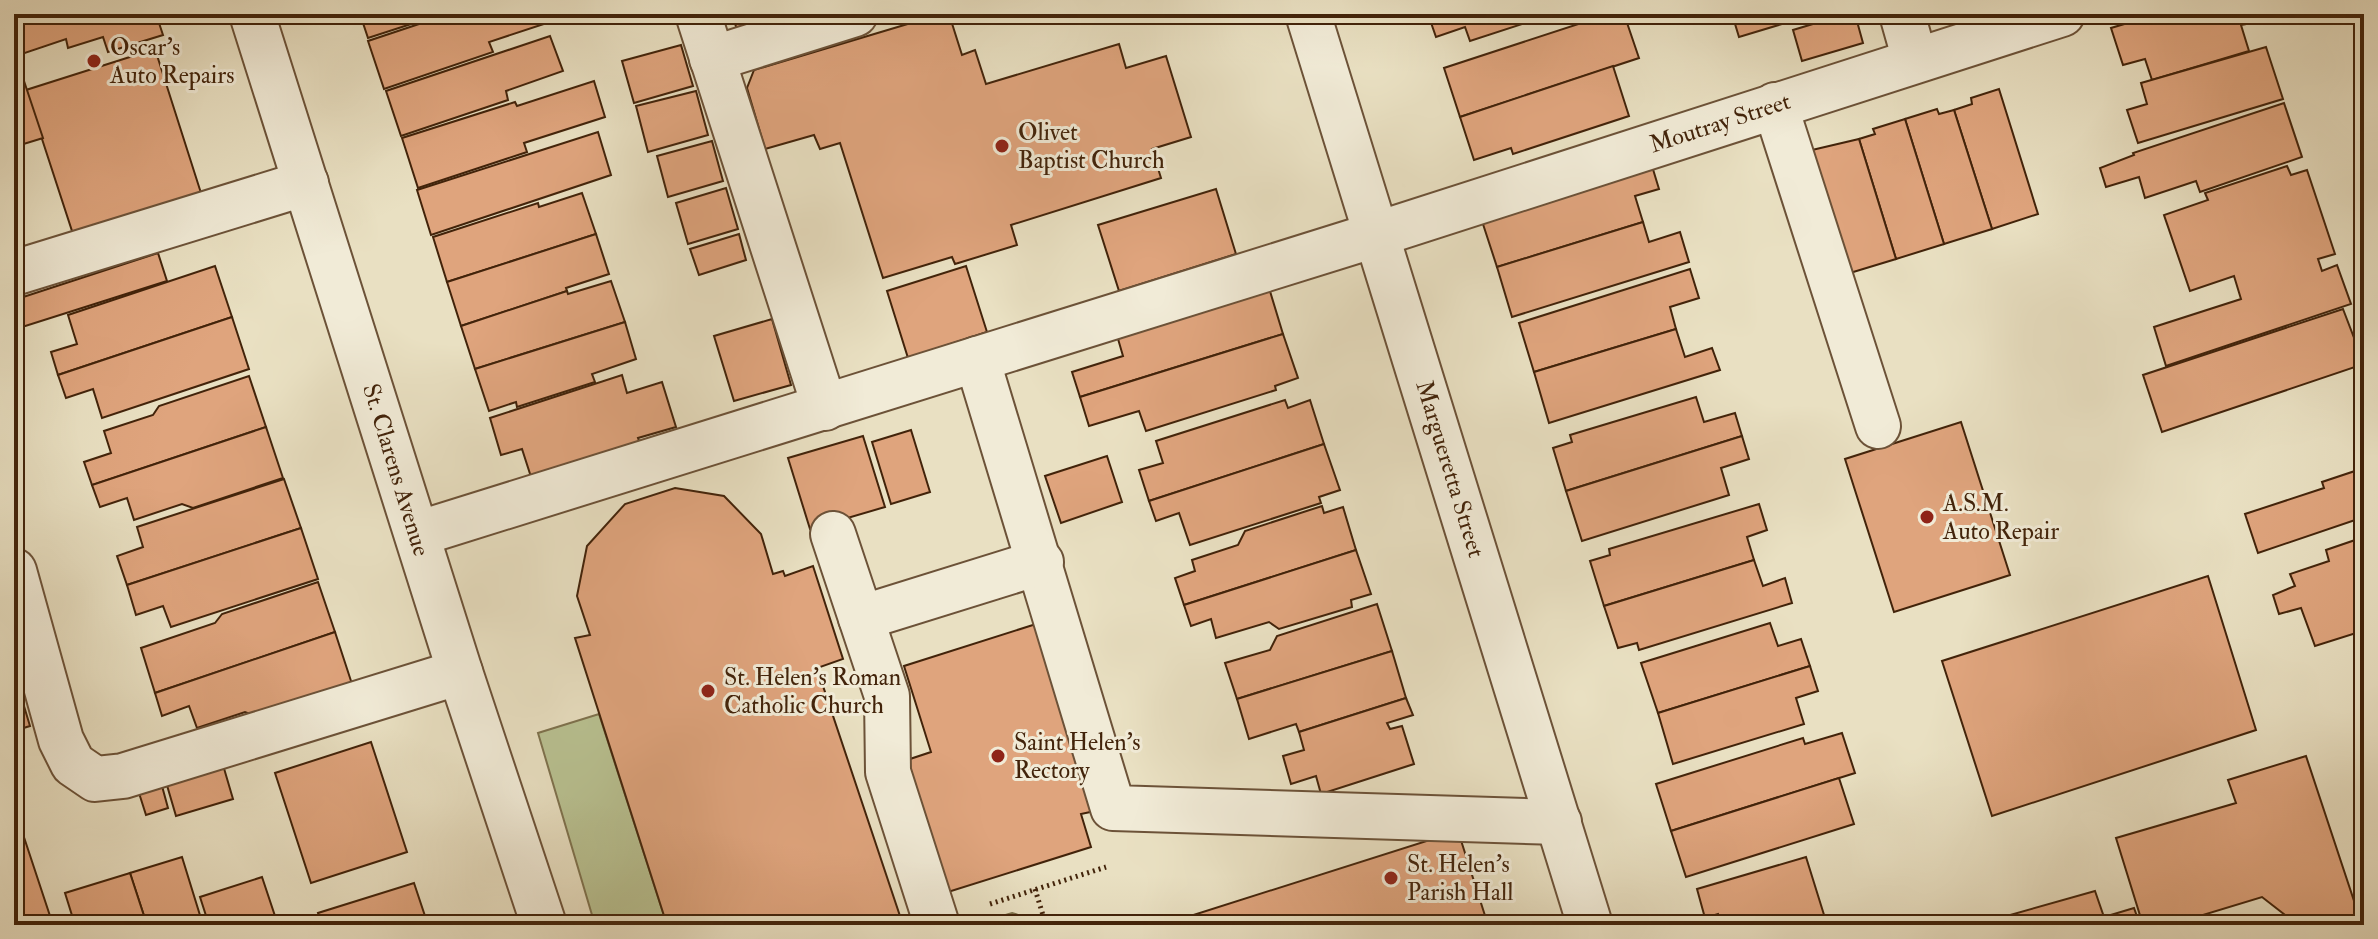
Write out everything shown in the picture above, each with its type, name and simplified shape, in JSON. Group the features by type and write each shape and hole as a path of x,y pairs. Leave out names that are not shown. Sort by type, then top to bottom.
{"street":[{"name":"St. Clarens Avenue","path":"252,14 460,672 544,925"},
{"path":"698,14 825,408"},
{"path":"712,59 855,14"},
{"name":"Margueretta Street","path":"1308,14 1590,925"},
{"path":"1902,14 1915,60"},
{"name":"Moutray Street","path":"417,534 1378,234 2062,14"},
{"path":"1775,105 1878,426"},
{"path":"14,273 306,183"},
{"path":"977,359 1041,562 1113,808 1559,822"},
{"path":"833,534 887,696 888,772 936,923"},
{"path":"861,618 1041,562"},
{"path":"14,571 61,740 73,764 95,779 123,776 460,672"}],"path":[{"path":"936,923 1118,863 1149,809"},
{"path":"1035,889 1046,925"}],"green space":[{"path":"599,714 667,925 595,925 538,733"},
{"path":"1012,913 1035,920 1037,925 972,925"}],"building":[{"path":"14,14 156,14 163,35 108,52 103,37 68,48 66,39 16,56"},
{"path":"360,14 442,14 368,38"},
{"path":"449,14 561,14 562,18 489,42 493,52 384,89 368,41"},
{"path":"732,14 771,14 774,25 739,36"},
{"name":"Olivet Baptist Church","path":"949,14 962,55 975,50 986,84 1119,44 1126,68 1166,56 1191,137 1152,149 1161,178 1011,225 1017,245 955,264 952,257 883,278 840,143 820,149 814,135 765,149 747,88 754,70"},
{"path":"1428,14 1553,14 1470,41 1465,27 1436,37"},
{"path":"1609,14 1624,14 1639,58 1460,117 1444,68"},
{"path":"1732,14 1815,14 1739,37"},
{"path":"1855,14 1863,43 1802,61 1793,30"},
{"path":"2158,14 2249,14 2252,23 2241,25 2249,51 2152,80 2145,59 2123,65 2111,28"},
{"path":"550,36 563,71 506,91 508,100 401,136 386,91"},
{"path":"681,45 693,86 634,103 622,61"},
{"path":"2266,47 2283,99 2138,143 2127,110 2147,104 2141,83"},
{"path":"155,49 201,193 73,234 26,90"},
{"path":"14,51 43,138 14,147"},
{"path":"1613,66 1629,116 1513,154 1511,148 1474,160 1460,117"},
{"path":"594,81 605,117 524,143 527,152 418,188 402,138"},
{"path":"1999,89 2038,214 1992,229 1954,110 1972,104 1971,98"},
{"path":"696,91 708,135 648,152 636,106"},
{"path":"2284,103 2302,157 2200,192 2196,181 2145,198 2139,177 2106,187 2100,168 2133,153"},
{"path":"1937,109 1939,114 1954,110 1992,229 1944,244 1905,119"},
{"path":"1905,119 1944,244 1896,259 1859,139 1875,134 1873,129"},
{"path":"598,132 611,175 431,235 417,190"},
{"path":"1859,139 1896,259 1850,273 1812,150"},
{"path":"712,141 723,181 668,197 657,156"},
{"path":"1652,166 1659,189 1635,196 1643,222 1497,267 1481,218"},
{"path":"2287,166 2291,175 2307,170 2335,254 2318,259 2322,271 2337,265 2351,304 2166,366 2154,327 2241,299 2234,276 2190,291 2164,215 2208,200 2205,193"},
{"path":"726,188 738,229 688,244 676,203"},
{"path":"1216,189 1236,254 1119,291 1098,225"},
{"path":"582,193 596,234 447,282 433,237 538,203 539,207"},
{"path":"1643,222 1649,242 1680,232 1689,262 1512,317 1497,267"},
{"path":"596,234 609,274 461,326 447,282"},
{"path":"739,234 746,260 699,275 690,249"},
{"path":"158,253 167,281 19,328 14,300"},
{"path":"215,266 232,317 58,375 51,352 77,344 68,315"},
{"path":"966,266 987,332 908,358 887,291"},
{"path":"1690,269 1699,298 1670,307 1676,329 1534,372 1519,323"},
{"path":"611,281 625,322 475,369 461,326 567,291 568,294"},
{"path":"1269,288 1283,334 1080,397 1072,372 1123,356 1116,332"},
{"path":"2343,309 2364,364 2162,432 2143,375"},
{"path":"232,317 249,369 102,418 93,389 66,398 58,375"},
{"path":"772,319 791,385 734,401 714,336"},
{"path":"625,322 636,359 592,374 595,382 517,407 516,402 489,411 475,369"},
{"path":"1676,329 1685,357 1712,348 1720,370 1549,423 1534,372"},
{"path":"1283,334 1298,378 1275,386 1276,390 1146,431 1139,411 1089,426 1080,397"},
{"path":"622,375 627,393 662,382 676,427 638,438 641,446 532,480 522,449 501,455 490,418"},
{"path":"249,376 266,427 92,485 84,462 111,453 104,431 153,415 159,406"},
{"path":"1696,397 1704,422 1735,413 1742,436 1566,491 1553,448 1572,442 1570,435"},
{"path":"1285,400 1288,408 1310,400 1324,444 1149,501 1139,470 1163,463 1156,441"},
{"name":"A.S.M. Auto Repair","path":"1961,422 2010,575 1894,612 1845,459"},
{"path":"266,427 283,478 193,508 182,504 134,520 127,498 100,507 92,485"},
{"path":"911,430 930,492 891,504 872,442"},
{"path":"863,436 885,507 810,529 788,458"},
{"path":"1742,436 1749,459 1721,468 1729,495 1582,541 1566,491"},
{"path":"1324,444 1340,490 1319,497 1321,503 1190,545 1179,513 1156,521 1149,501"},
{"path":"1107,456 1122,502 1061,523 1045,476"},
{"path":"2364,468 2364,517 2258,553 2245,514 2324,488 2322,482"},
{"path":"284,479 301,528 127,585 117,556 143,547 137,527"},
{"name":"St. Helen's Roman Catholic Church","path":"675,488 724,496 761,534 773,574 783,571 785,576 813,566 843,659 817,668 903,925 667,925 575,638 590,635 577,596 587,546 625,504"},
{"path":"1759,504 1767,530 1747,537 1754,560 1604,606 1590,561 1610,555 1609,549"},
{"path":"1322,506 1324,513 1343,507 1356,550 1184,605 1175,578 1195,571 1192,560 1238,545 1245,531"},
{"path":"301,528 318,579 171,627 163,606 136,615 127,585"},
{"path":"2364,537 2364,642 2359,644 2356,633 2315,646 2301,608 2279,614 2273,595 2295,586 2290,574 2329,561 2326,550"},
{"path":"1356,550 1371,594 1351,600 1352,607 1279,629 1269,622 1216,638 1211,619 1191,626 1184,605"},
{"path":"1754,560 1763,586 1785,578 1792,603 1639,650 1637,643 1618,648 1604,606"},
{"path":"2208,576 2256,730 1992,816 1942,661"},
{"path":"318,582 335,632 155,693 141,648 215,623 222,614"},
{"path":"1377,604 1392,651 1237,699 1225,663 1270,650 1277,636"},
{"path":"1770,623 1778,646 1801,639 1810,666 1658,713 1641,663"},
{"name":"Saint Helen's Rectory","path":"1036,624 1095,811 1081,814 1091,847 948,892 907,760 931,752 904,666"},
{"path":"335,632 352,684 256,716 245,712 197,728 189,706 162,716 155,693"},
{"path":"1392,651 1406,698 1299,732 1296,724 1249,739 1237,699"},
{"path":"1810,666 1818,691 1796,698 1804,724 1673,764 1658,713"},
{"path":"14,673 30,726 14,731"},
{"path":"1406,698 1413,715 1387,723 1390,729 1402,726 1414,764 1321,794 1316,776 1291,784 1283,756 1304,750 1299,732"},
{"path":"1842,733 1855,773 1671,831 1656,784 1803,738 1805,744"},
{"path":"371,742 407,852 311,883 275,773"},
{"path":"2306,756 2362,925 2298,925 2262,897 2170,925 2143,925 2116,838 2236,803 2228,780"},
{"path":"223,765 233,799 176,816 166,782"},
{"path":"1839,778 1854,824 1686,877 1671,831"},
{"path":"162,786 168,808 146,815 139,793"},
{"path":"14,807 53,925 14,925"},
{"name":"St. Helen's Parish Hall","path":"1458,831 1488,925 1162,925"},
{"path":"182,857 203,925 147,925 130,873"},
{"path":"1806,857 1825,918 1801,925 1721,925 1718,914 1705,918 1697,889"},
{"path":"130,873 147,925 75,925 65,893"},
{"path":"262,877 278,925 209,925 200,897"},
{"path":"414,883 428,925 322,925 318,913"},
{"path":"2095,891 2104,917 2134,908 2140,925 1990,925 1989,921"}],"place":[{"name":"Oscar's Auto Repairs","path":"94,61"},
{"name":"Olivet Baptist Church","path":"1002,146"},
{"name":"A.S.M. Auto Repair","path":"1927,517"},
{"name":"St. Helen's Roman Catholic Church","path":"708,691"},
{"name":"Saint Helen's Rectory","path":"998,756"},
{"name":"St. Helen's Parish Hall","path":"1391,878"}]}
